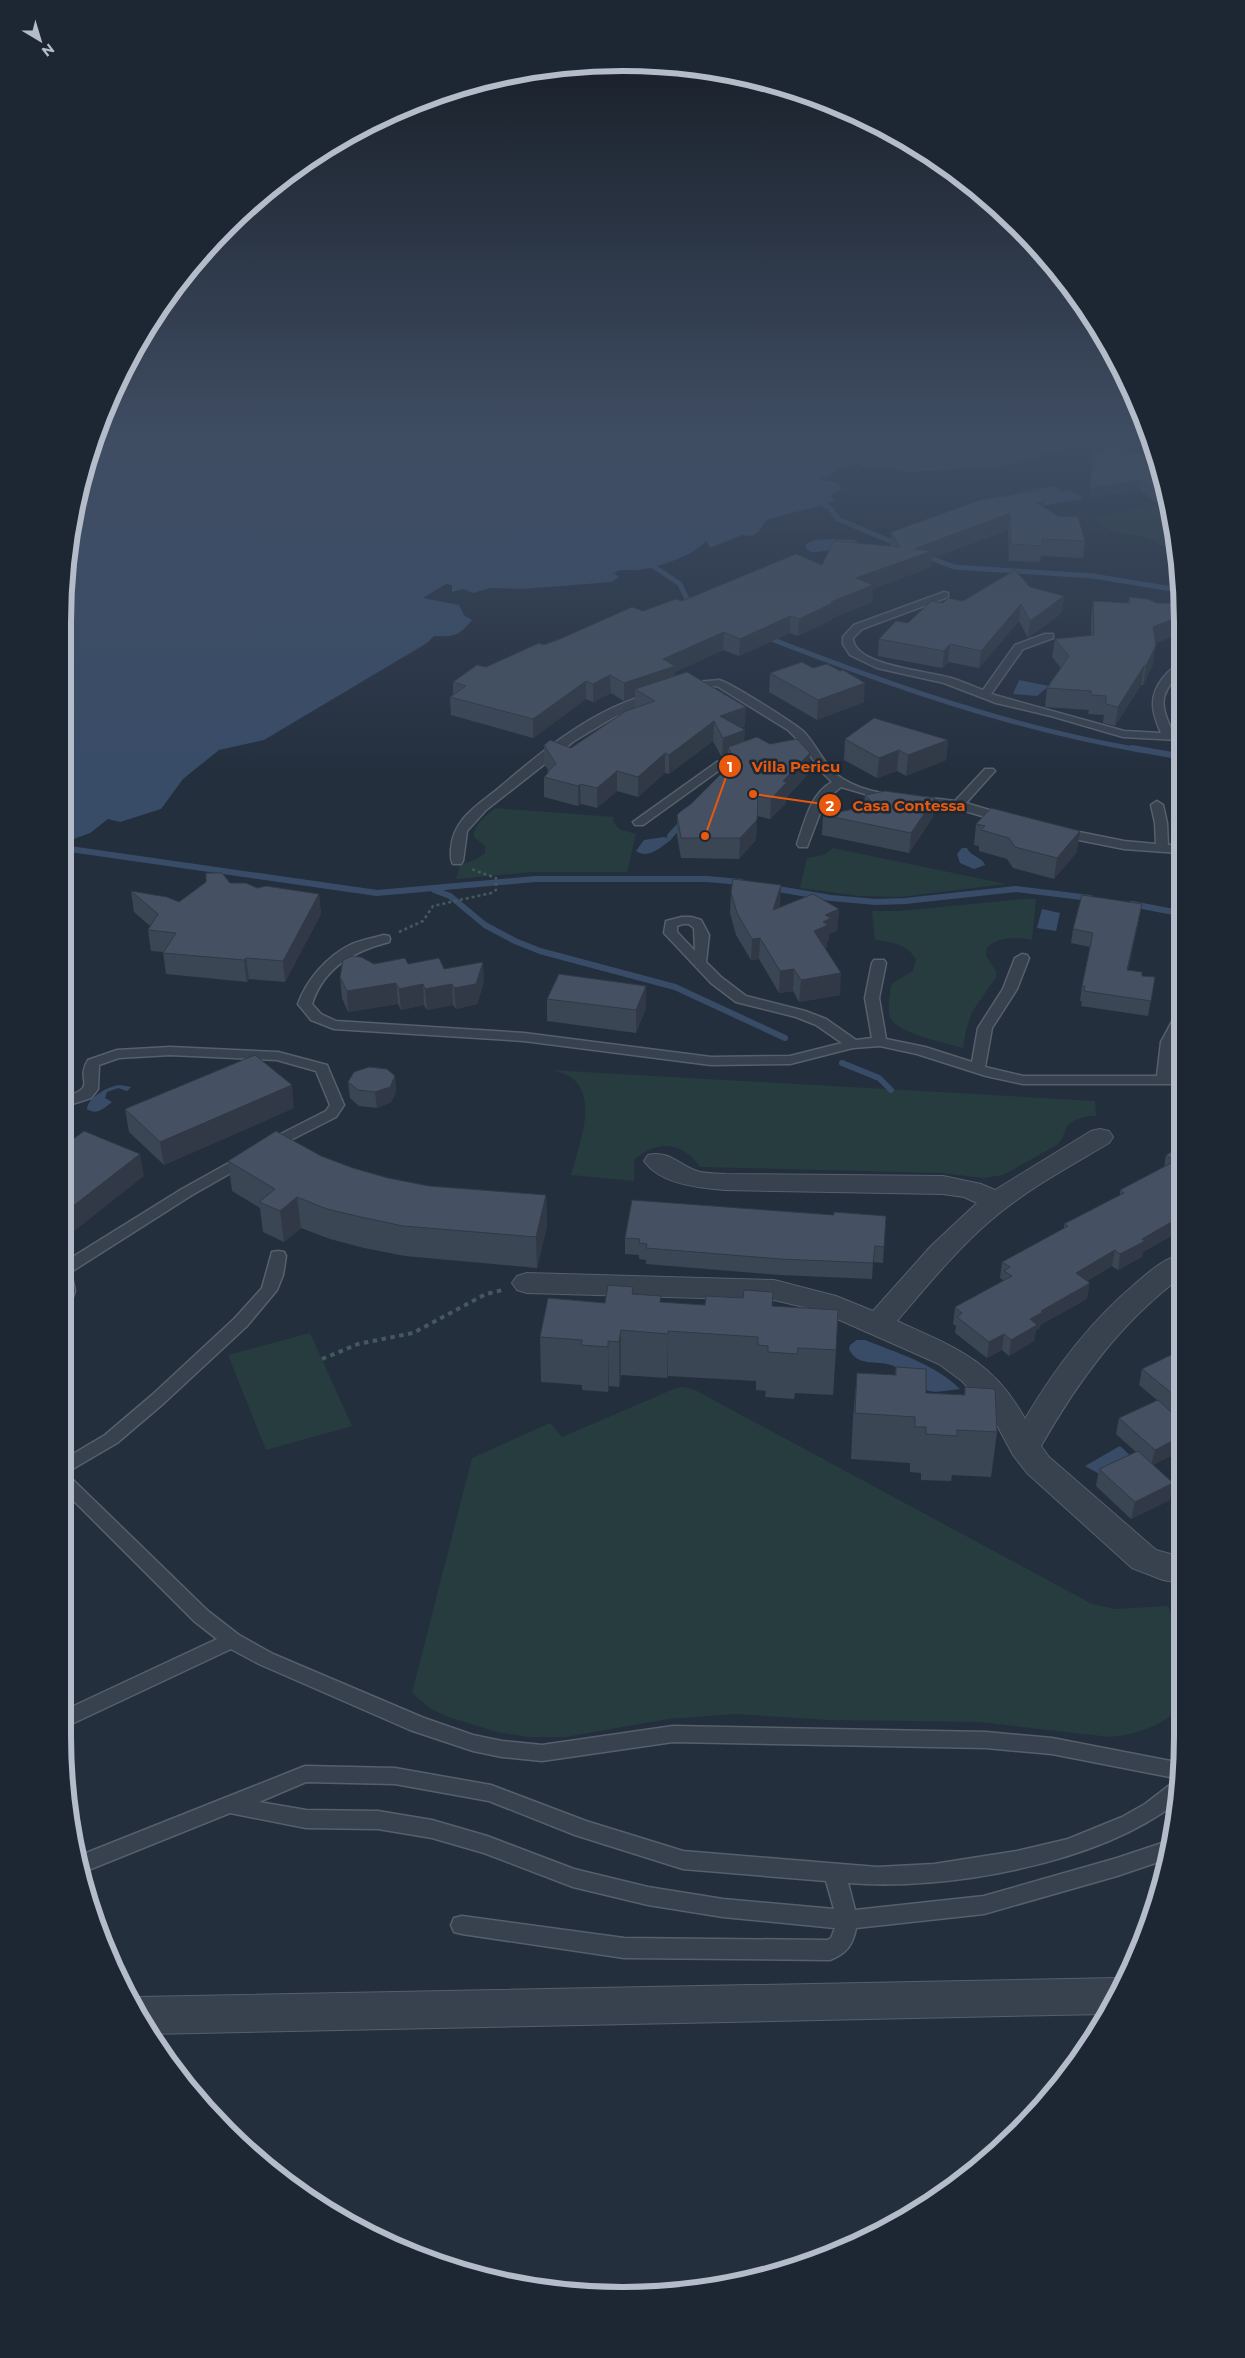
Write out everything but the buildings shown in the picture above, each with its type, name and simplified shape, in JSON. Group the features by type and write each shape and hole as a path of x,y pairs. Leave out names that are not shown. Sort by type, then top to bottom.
{"street":[{"path":"878,1324 937,1256 969,1224 997,1202 1100,1137"},
{"path":"658,1161 691,1179 725,1182 942,1185 971,1190 997,1202"},
{"path":"1024,1447 1049,1404 1090,1343 1135,1298 1174,1269"},
{"path":"527,1283 774,1290 826,1303 878,1324 950,1358 973,1374 1002,1406 1024,1447 1047,1474 1140,1556 1174,1574"},
{"path":"148,2016 1108,1996"}],"lane":[{"path":"944,595 858,627 848,637 848,644 854,653 875,664 947,680 1000,701 1123,734 1174,738"},
{"path":"985,695 1019,647 1048,636"},
{"path":"1174,674 1158,693 1156,699 1159,715 1174,738"},
{"path":"457,861 457,843 468,822 535,762 606,715 687,686 719,683 792,728 804,740 823,768 841,782 876,793 958,805 1020,822"},
{"path":"789,743 804,740"},
{"path":"639,822 721,764 755,751"},
{"path":"958,805 989,771"},
{"path":"804,844 820,798 830,788 841,782"},
{"path":"1157,805 1161,822 1162,847"},
{"path":"1045,829 1094,840 1174,848"},
{"path":"384,939 343,953 323,975 306,996 305,1004 316,1017 334,1025 524,1037 711,1061 759,1062 790,1060 853,1044 880,1042 920,1050 978,1069 1023,1080 1174,1080"},
{"path":"978,1069 985,1028 1010,989 1022,958"},
{"path":"700,961 716,980 742,999 758,1005 800,1014 821,1022 853,1044"},
{"path":"879,963 872,998 880,1042"},
{"path":"1164,1079 1164,1049 1168,1036 1174,1028"},
{"path":"71,1100 86,1095 91,1089 91,1071 94,1064 104,1058 117,1054 170,1051 278,1056 312,1064 322,1068 337,1106 331,1114 256,1152 187,1192 71,1265"},
{"path":"71,1463 111,1439 158,1399 241,1322 269,1290 275,1275 278,1256"},
{"path":"71,1488 201,1616 232,1640 266,1659 417,1724 473,1743 502,1749 550,1752 673,1734 986,1740 1052,1746 1173,1769"},
{"path":"71,1716 232,1640"},
{"path":"86,1862 231,1806 304,1774 395,1776 491,1793 582,1829 683,1860 904,1876 1017,1860 1099,1837 1152,1810 1170,1796"},
{"path":"231,1806 306,1819 378,1820 432,1829 487,1845 573,1878 648,1896 724,1908 846,1920 984,1905 1117,1867 1161,1852"},
{"path":"462,1925 624,1948 830,1950 839,1947 844,1940 846,1920 834,1872"}],"path":[{"path":"384,939 423,921 433,906 491,893 496,890 496,878 457,861"},
{"path":"322,1359 358,1344 413,1333 452,1314 486,1294 527,1283"}],"green space":[{"path":"495,808 614,817 613,821 619,829 636,834 627,872 532,872 456,879 460,865 475,860 485,853 485,846 474,837 474,832 481,821"},
{"path":"833,848 1006,884 900,897 859,896 800,888 807,858 824,855"},
{"path":"1036,899 1032,940 1020,938 1002,939 987,948 986,956 996,971 996,977 972,1012 963,1048 911,1033 894,1023 890,1017 889,1010 891,986 913,971 916,960 904,948 893,943 875,940 872,911 899,911"},
{"path":"550,1070 1095,1101 1096,1116 1084,1117 1073,1121 1067,1127 1057,1145 1003,1175 983,1178 942,1173 700,1167 685,1152 669,1146 651,1149 634,1160 634,1181 571,1175 583,1129 584,1098 579,1085 568,1075"},
{"path":"310,1333 352,1426 266,1450 228,1355"},
{"path":"683,1387 695,1390 1092,1604 1116,1609 1168,1606 1174,1621 1174,1713 1157,1725 1138,1732 1109,1737 980,1722 829,1720 735,1714 668,1719 566,1737 528,1737 497,1732 448,1717 431,1709 412,1693 472,1458 550,1423 562,1437 676,1388"}],"water":[{"path":"76,551 694,551 664,564 644,569 617,571 614,573 619,577 612,582 523,589 490,588 473,593 463,589 452,592 452,585 446,584 423,598 459,605 464,615 472,620 460,632 451,636 434,636 427,643 264,740 219,750 183,779 161,809 120,822 108,819 90,833 71,840 71,622 72,586"},
{"path":"1019,680 1049,686 1037,696 1013,694"},
{"path":"664,837 672,839 655,851 646,854 636,851 644,840"},
{"path":"962,848 967,848 985,865 974,869 960,863 957,854"},
{"path":"1042,909 1060,913 1056,931 1037,928"},
{"path":"120,1085 131,1087 127,1091 118,1088 107,1092 105,1098 112,1102 100,1110 94,1112 87,1109 95,1096 110,1087"},
{"path":"857,1340 865,1340 915,1360 950,1380 960,1389 941,1392 929,1391 918,1386 896,1367 862,1361 852,1355 849,1349 850,1345"},
{"path":"1120,1446 1135,1460 1103,1476 1085,1466"}],"waterway":[{"path":"923,555 954,567 1093,576 1173,589"},
{"path":"653,566 680,584 690,606"},
{"path":"766,637 903,688 950,703 1044,730 1140,750"},
{"path":"1132,748 1174,755"},
{"path":"670,836 682,823"},
{"path":"71,849 377,893 535,879 707,879 741,882"},
{"path":"772,888 831,898 876,902 905,901 1016,889 1090,898"},
{"path":"434,890 450,896 485,925 515,941 540,951 675,987 785,1038"},
{"path":"1132,904 1174,912"},
{"path":"842,1063 879,1078 891,1090"}],"place":[{"name":"Casa Contessa","path":"753,794"},
{"name":"Villa Pericu","path":"705,836"}]}
